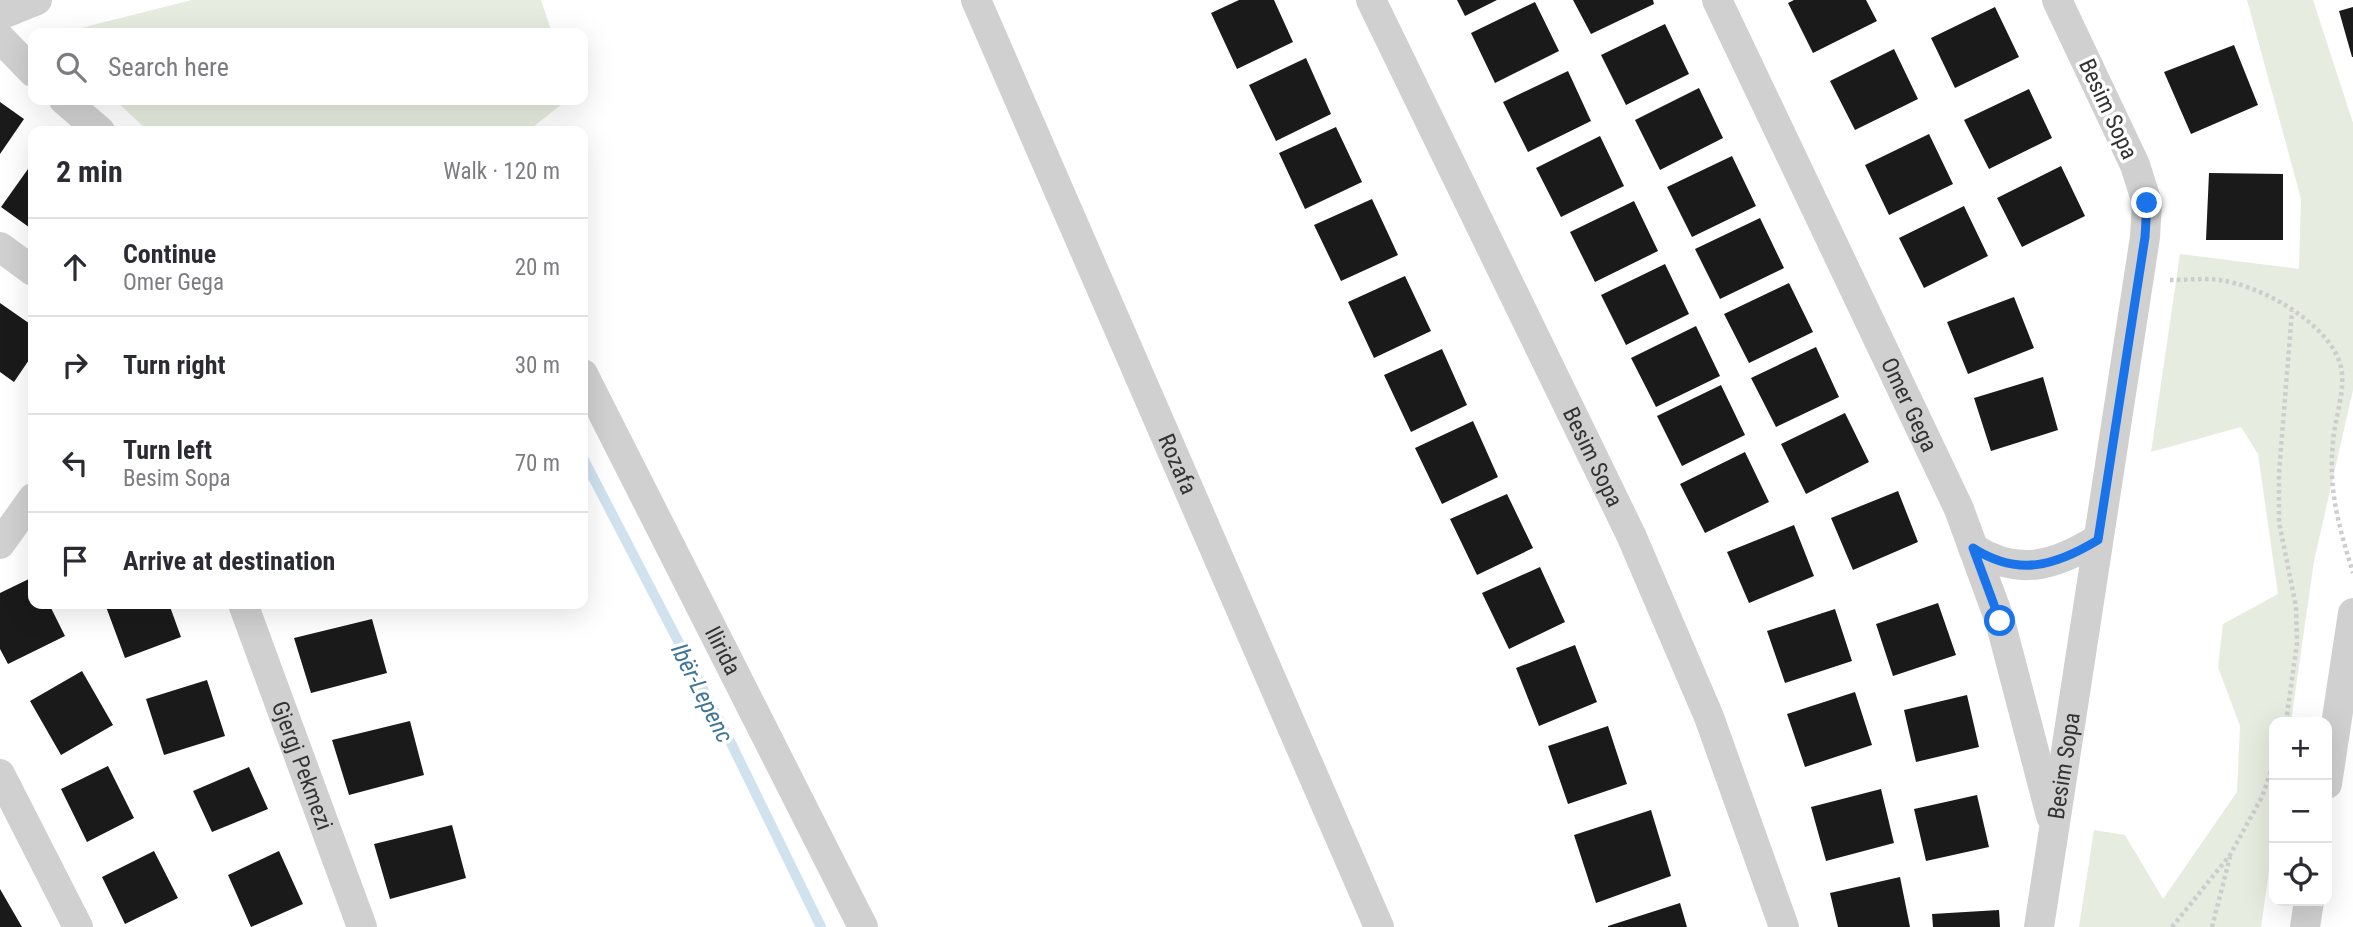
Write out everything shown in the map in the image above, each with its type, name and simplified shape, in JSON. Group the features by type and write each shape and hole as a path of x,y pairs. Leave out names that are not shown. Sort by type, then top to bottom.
{"street":[{"path":"0,15 37,0"},
{"name":"Rozafa","path":"976,0 1379,927"},
{"name":"Besim Sopa","path":"1371,0 1631,535 1709,717 1784,927"},
{"name":"Omer Gega","path":"1717,0 1959,509 2000,621 2054,827"},
{"name":"Besim Sopa","path":"2039,927 2138,281 2147,203 2135,165 2057,0"},
{"path":"0,38 28,67"},
{"path":"70,105 94,126"},
{"path":"0,247 28,267"},
{"name":"Ilirida","path":"588,384 863,927"},
{"path":"0,544 28,505"},
{"path":"1973,548 1995,562 2022,566 2048,563 2074,554 2098,540"},
{"name":"Gjergj Pekmezi","path":"245,609 362,927"},
{"path":"2328,780 2353,614"},
{"path":"0,774 78,927"},
{"path":"2305,927 2308,906"}],"path":[{"path":"2138,281 2219,280 2270,296 2321,333 2335,352 2341,368 2332,443 2334,511 2353,573"},
{"path":"2287,717 2297,643 2296,619 2280,522 2279,473 2292,311"},
{"path":"2172,927 2231,855 2262,797 2269,777"},
{"path":"2211,927 2231,855"}],"shaded area":[{"path":"192,0 541,0 550,28 81,28"},
{"path":"2247,0 2313,0 2353,123 2353,390 2314,561 2292,717 2269,717 2269,871 2261,927 2079,927 2094,830 2125,835 2163,899 2237,792 2240,726 2218,667 2223,624 2278,594 2258,454 2241,427 2151,452 2180,254 2299,269 2301,199"},
{"path":"120,105 561,105 534,126 143,126"}],"building":[{"path":"1239,0 1274,0 1293,42 1237,69 1211,13"},
{"path":"1457,0 1497,0 1465,16"},
{"path":"1573,0 1653,0 1654,4 1591,34"},
{"path":"1794,0 1866,0 1877,21 1813,53 1788,3"},
{"path":"1535,2 1559,51 1495,83 1471,33"},
{"path":"1995,7 2019,57 1955,88 1931,38"},
{"path":"2353,7 2353,57 2352,57 2339,11"},
{"path":"1665,24 1689,74 1626,105 1601,55"},
{"path":"2234,45 2258,105 2191,134 2164,72"},
{"path":"1894,49 1918,99 1855,130 1830,81"},
{"path":"1306,58 1331,114 1276,141 1249,85"},
{"path":"1568,71 1591,121 1528,152 1503,102"},
{"path":"1699,88 1723,138 1660,170 1635,120"},
{"path":"2029,89 2052,138 1989,169 1964,120"},
{"path":"0,102 24,119 0,154"},
{"path":"1336,127 1362,182 1305,209 1279,153"},
{"path":"1929,134 1953,184 1889,215 1865,165"},
{"path":"1600,136 1624,186 1561,217 1536,168"},
{"path":"1732,156 1756,206 1692,237 1667,187"},
{"path":"2061,166 2085,216 2022,247 1997,198"},
{"path":"28,169 28,226 1,207"},
{"path":"2209,173 2283,174 2283,240 2206,240"},
{"path":"1372,199 1398,255 1341,281 1314,225"},
{"path":"1634,201 1658,251 1595,282 1570,232"},
{"path":"1964,206 1988,256 1924,288 1899,238"},
{"path":"1760,218 1784,268 1720,299 1695,249"},
{"path":"1665,264 1689,314 1626,345 1601,295"},
{"path":"1405,276 1431,331 1374,358 1348,302"},
{"path":"1789,283 1813,332 1749,363 1724,314"},
{"path":"2014,297 2034,348 1968,374 1947,322"},
{"path":"0,303 28,323 28,361 14,382 0,372"},
{"path":"1696,326 1720,376 1656,407 1631,358"},
{"path":"1816,347 1839,397 1776,427 1751,378"},
{"path":"1442,349 1467,405 1411,432 1384,375"},
{"path":"2043,377 2058,430 1991,451 1974,398"},
{"path":"1721,385 1745,435 1682,466 1657,416"},
{"path":"1845,413 1869,462 1806,494 1781,444"},
{"path":"1473,421 1498,477 1442,504 1415,448"},
{"path":"1745,452 1769,502 1705,533 1680,484"},
{"path":"1898,491 1918,542 1853,570 1831,518"},
{"path":"1507,494 1533,548 1477,575 1450,519"},
{"path":"1794,525 1814,576 1749,603 1727,552"},
{"path":"1540,567 1565,622 1509,649 1482,593"},
{"path":"28,579 28,609 52,609 65,636 8,664 0,649 0,593"},
{"path":"1938,603 1956,655 1893,676 1876,624"},
{"path":"107,609 171,609 181,637 125,658"},
{"path":"1835,609 1852,661 1785,683 1767,631"},
{"path":"372,619 387,673 311,693 294,638"},
{"path":"1575,645 1597,702 1539,726 1516,668"},
{"path":"82,671 113,725 61,755 30,701"},
{"path":"207,680 225,736 164,755 146,699"},
{"path":"1855,692 1872,745 1805,767 1787,714"},
{"path":"1967,695 1979,747 1916,762 1904,710"},
{"path":"410,721 424,775 349,795 332,740"},
{"path":"1608,726 1627,784 1568,804 1548,746"},
{"path":"108,766 134,818 87,842 61,789"},
{"path":"249,767 268,809 212,832 193,791"},
{"path":"1881,789 1894,843 1826,861 1811,807"},
{"path":"1977,795 1989,847 1926,861 1914,809"},
{"path":"1651,810 1671,876 1596,903 1574,835"},
{"path":"452,825 466,878 390,899 374,844"},
{"path":"154,851 178,898 125,924 102,877"},
{"path":"279,851 303,904 251,927 228,875"},
{"path":"1900,877 1910,927 1838,927 1830,893"},
{"path":"0,889 22,927 0,927"},
{"path":"1680,903 1687,927 1608,927 1608,926"},
{"path":"1999,910 2000,927 1933,927 1932,914"}],"waterway":[{"name":"Ibër-Lepenc","path":"588,468 730,741 821,927"}],"route":[{"path":"2000,621 1973,548 1995,562 2022,566 2048,563 2074,554 2098,540 2145,237 2147,203"}]}
